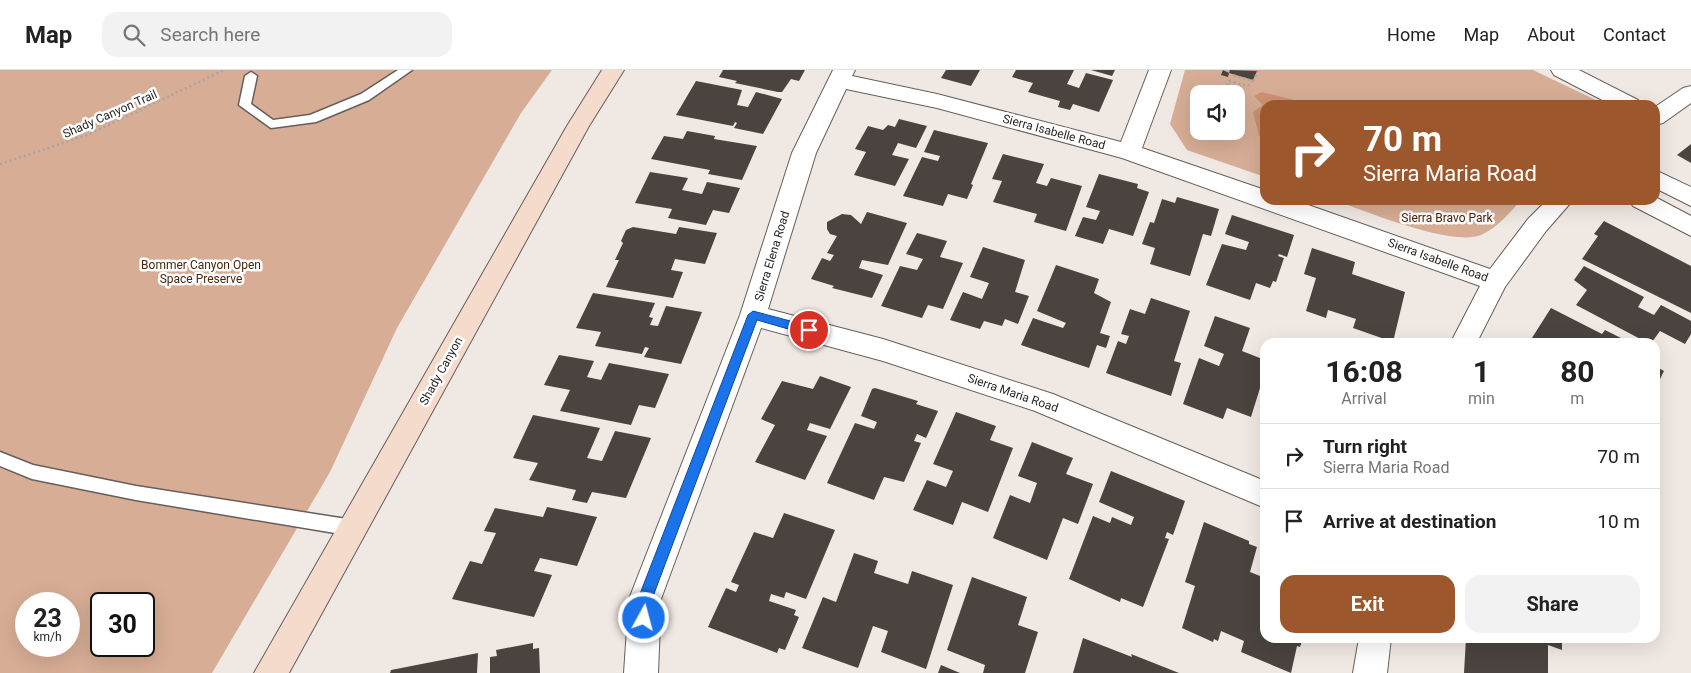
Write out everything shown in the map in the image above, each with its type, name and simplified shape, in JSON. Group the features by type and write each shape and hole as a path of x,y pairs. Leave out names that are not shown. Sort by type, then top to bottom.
{"main road":[{"name":"Shady Canyon","path":"271,673 578,126 613,70"}],"street":[{"path":"1129,152 1160,70"},
{"path":"1562,70 1620,100"},
{"name":"Sierra Isabelle Road","path":"841,75 1129,152 1260,198"},
{"name":"Sierra Elena Road","path":"641,673 645,599 753,315 804,153 841,75"},
{"path":"1660,115 1691,93"},
{"path":"1660,181 1691,197"},
{"name":"Sierra Isabelle Road","path":"1281,205 1495,281"},
{"path":"1466,338 1495,281 1537,225 1556,205"},
{"path":"1650,205 1691,227"},
{"name":"Sierra Maria Road","path":"753,315 884,350 1043,402 1260,493"},
{"path":"1370,673 1374,643"}],"lane":[{"path":"251,76 246,105 271,124 312,119 366,97 406,70"},
{"path":"0,459 32,472 136,493 354,528"}],"path":[{"name":"Shady Canyon Trail","path":"0,164 30,157 85,137 224,70"},
{"path":"1245,85 1248,86 1253,81 1259,70"},
{"path":"1232,75 1253,81"},
{"path":"1227,85 1229,81 1244,85"}],"green space":[{"name":"Bommer Canyon Open Space Preserve","path":"0,70 552,70 521,113 397,328 330,472 212,673 0,673"},
{"path":"1185,70 1533,70 1596,100 1260,100 1260,175 1187,150 1170,124"},
{"name":"Sierra Bravo Park","path":"1348,205 1517,205 1493,228 1481,235 1468,237 1430,232"}],"shaded area":[{"path":"1262,92 1294,100 1260,100 1260,102 1254,96"},
{"path":"1260,107 1260,136 1259,136 1253,112"}],"building":[{"path":"723,70 805,70 799,81 791,79 782,92 778,92 735,83 737,81 719,77"},
{"path":"946,70 980,70 971,86 941,78"},
{"path":"1016,70 1074,70 1067,84 1079,88 1086,73 1113,80 1099,112 1073,104 1070,110 1058,107 1060,101 1028,92 1033,83 1012,77"},
{"path":"1091,70 1115,70 1112,76"},
{"path":"1223,70 1229,73 1228,77 1221,75"},
{"path":"1230,70 1257,71 1253,80 1229,73"},
{"path":"696,81 742,90 737,105 748,107 756,92 782,99 763,134 734,128 737,123 735,122 733,126 676,115"},
{"path":"899,119 927,126 916,148 898,143 892,155 909,159 895,186 854,175 866,152 855,149 868,126 883,130 888,125 895,127"},
{"path":"934,130 988,143 971,184 973,185 967,199 948,194 943,206 903,196 922,157 938,161 940,156 924,152"},
{"path":"687,131 715,136 714,139 757,146 742,180 708,174 710,170 651,159 664,136 683,139"},
{"path":"1691,144 1691,163 1677,155"},
{"path":"1003,154 1044,164 1036,183 1047,186 1051,178 1082,186 1066,231 1034,222 1037,214 993,202 1002,181 992,179"},
{"path":"650,172 688,178 682,190 702,194 707,182 740,188 729,213 713,210 706,225 668,218 672,209 635,203"},
{"path":"1099,174 1138,184 1137,188 1149,192 1133,236 1109,229 1103,244 1075,236 1083,217 1096,220 1100,211 1086,207"},
{"path":"1177,197 1219,209 1211,236 1203,234 1190,276 1150,264 1155,248 1142,244 1150,222 1154,223 1162,199 1175,203"},
{"path":"867,212 907,223 888,265 862,260 859,268 883,275 872,298 832,288 834,286 811,279 822,258 830,261 834,255 827,253 837,236 830,234 827,229 827,222 842,214 851,215 861,224"},
{"path":"1232,215 1294,235 1287,257 1279,254 1278,256 1284,258 1276,282 1273,281 1270,288 1256,283 1250,300 1206,285 1222,244 1246,250 1249,242 1225,234"},
{"path":"1604,221 1691,266 1691,313 1582,259 1598,236 1594,234"},
{"path":"633,227 676,234 679,227 717,233 705,264 675,259 671,270 683,272 673,298 606,287 619,260 615,260 623,243 621,241 626,230"},
{"path":"917,233 947,241 940,257 963,263 943,309 928,305 922,318 881,306 900,266 917,270 923,259 906,254"},
{"path":"983,247 1025,260 1015,292 1029,296 1018,324 1005,319 1002,326 984,321 980,329 950,320 963,292 982,299 989,283 970,277"},
{"path":"1312,248 1355,262 1352,274 1405,292 1394,338 1382,338 1353,328 1356,319 1328,310 1326,318 1306,311 1316,278 1304,274"},
{"path":"1056,265 1099,279 1094,293 1111,302 1100,333 1110,336 1106,348 1097,345 1089,368 1021,345 1033,318 1063,328 1066,323 1037,311"},
{"path":"1584,266 1644,297 1638,307 1654,315 1661,305 1691,321 1691,334 1685,344 1660,331 1655,338 1638,338 1576,305 1587,290 1574,280"},
{"path":"593,293 655,303 649,317 653,318 650,325 658,326 666,306 702,312 681,364 644,357 649,348 645,347 642,354 595,346 601,332 576,328"},
{"path":"1151,298 1190,311 1174,361 1181,363 1171,396 1106,373 1118,341 1126,344 1129,336 1121,334 1130,309 1145,314"},
{"path":"1551,308 1602,334 1605,330 1621,338 1532,338"},
{"path":"1215,316 1250,328 1242,351 1260,358 1260,388 1251,417 1227,408 1223,419 1183,404 1199,358 1219,366 1224,354 1204,346"},
{"path":"559,355 594,361 587,377 601,380 609,363 669,374 655,408 639,405 631,425 560,411 570,390 544,385"},
{"path":"1660,369 1664,371 1660,379"},
{"path":"820,376 851,387 830,429 810,423 807,430 827,436 805,480 755,462 775,425 761,419 782,381 813,389"},
{"path":"875,388 918,401 916,404 938,411 926,438 917,434 914,441 921,443 904,482 884,477 874,500 827,483 855,423 874,429 877,422 861,416 872,389"},
{"path":"956,412 996,426 990,440 1013,448 988,512 962,502 953,525 913,510 927,480 946,487 953,471 933,464"},
{"path":"533,415 600,428 587,458 602,461 615,431 651,438 626,498 592,492 587,503 572,500 576,490 529,480 538,463 513,458"},
{"path":"1032,442 1073,458 1066,474 1093,484 1078,524 1063,518 1047,560 993,538 1010,495 1030,503 1037,483 1018,476"},
{"path":"1111,471 1185,501 1173,535 1167,532 1165,538 1169,539 1143,607 1121,598 1120,602 1069,579 1093,516 1110,523 1112,517 1131,525 1134,517 1099,502"},
{"path":"547,507 597,517 577,566 540,558 534,571 552,575 534,617 452,599 470,561 482,564 496,533 484,531 495,508 543,517"},
{"path":"784,513 835,530 806,599 786,592 784,598 771,594 769,601 796,610 794,615 799,617 785,650 779,648 777,653 708,627 726,588 736,592 739,585 731,582 754,532 773,538"},
{"path":"1204,522 1249,541 1249,544 1257,547 1250,572 1260,576 1260,643 1301,643 1300,647 1297,646 1291,673 1241,652 1244,641 1221,631 1218,641 1214,639 1213,642 1182,628 1195,586 1185,582"},
{"path":"854,553 878,561 874,573 908,584 912,571 953,585 926,669 881,652 888,631 873,626 858,668 802,648 823,597 836,602"},
{"path":"972,577 1027,597 1018,625 1038,632 1025,673 983,673 985,665 947,650"},
{"path":"1083,638 1132,657 1131,654 1179,673 1073,673"},
{"path":"533,643 533,649 539,648 540,673 490,673 490,657 497,656 496,650"},
{"path":"1466,643 1562,643 1562,650 1548,645 1548,673 1464,673"},
{"path":"478,653 477,673 390,673 391,670"},
{"path":"941,665 960,673 938,673"}],"route":[{"path":"644,618 645,599 753,315 809,330"}]}
